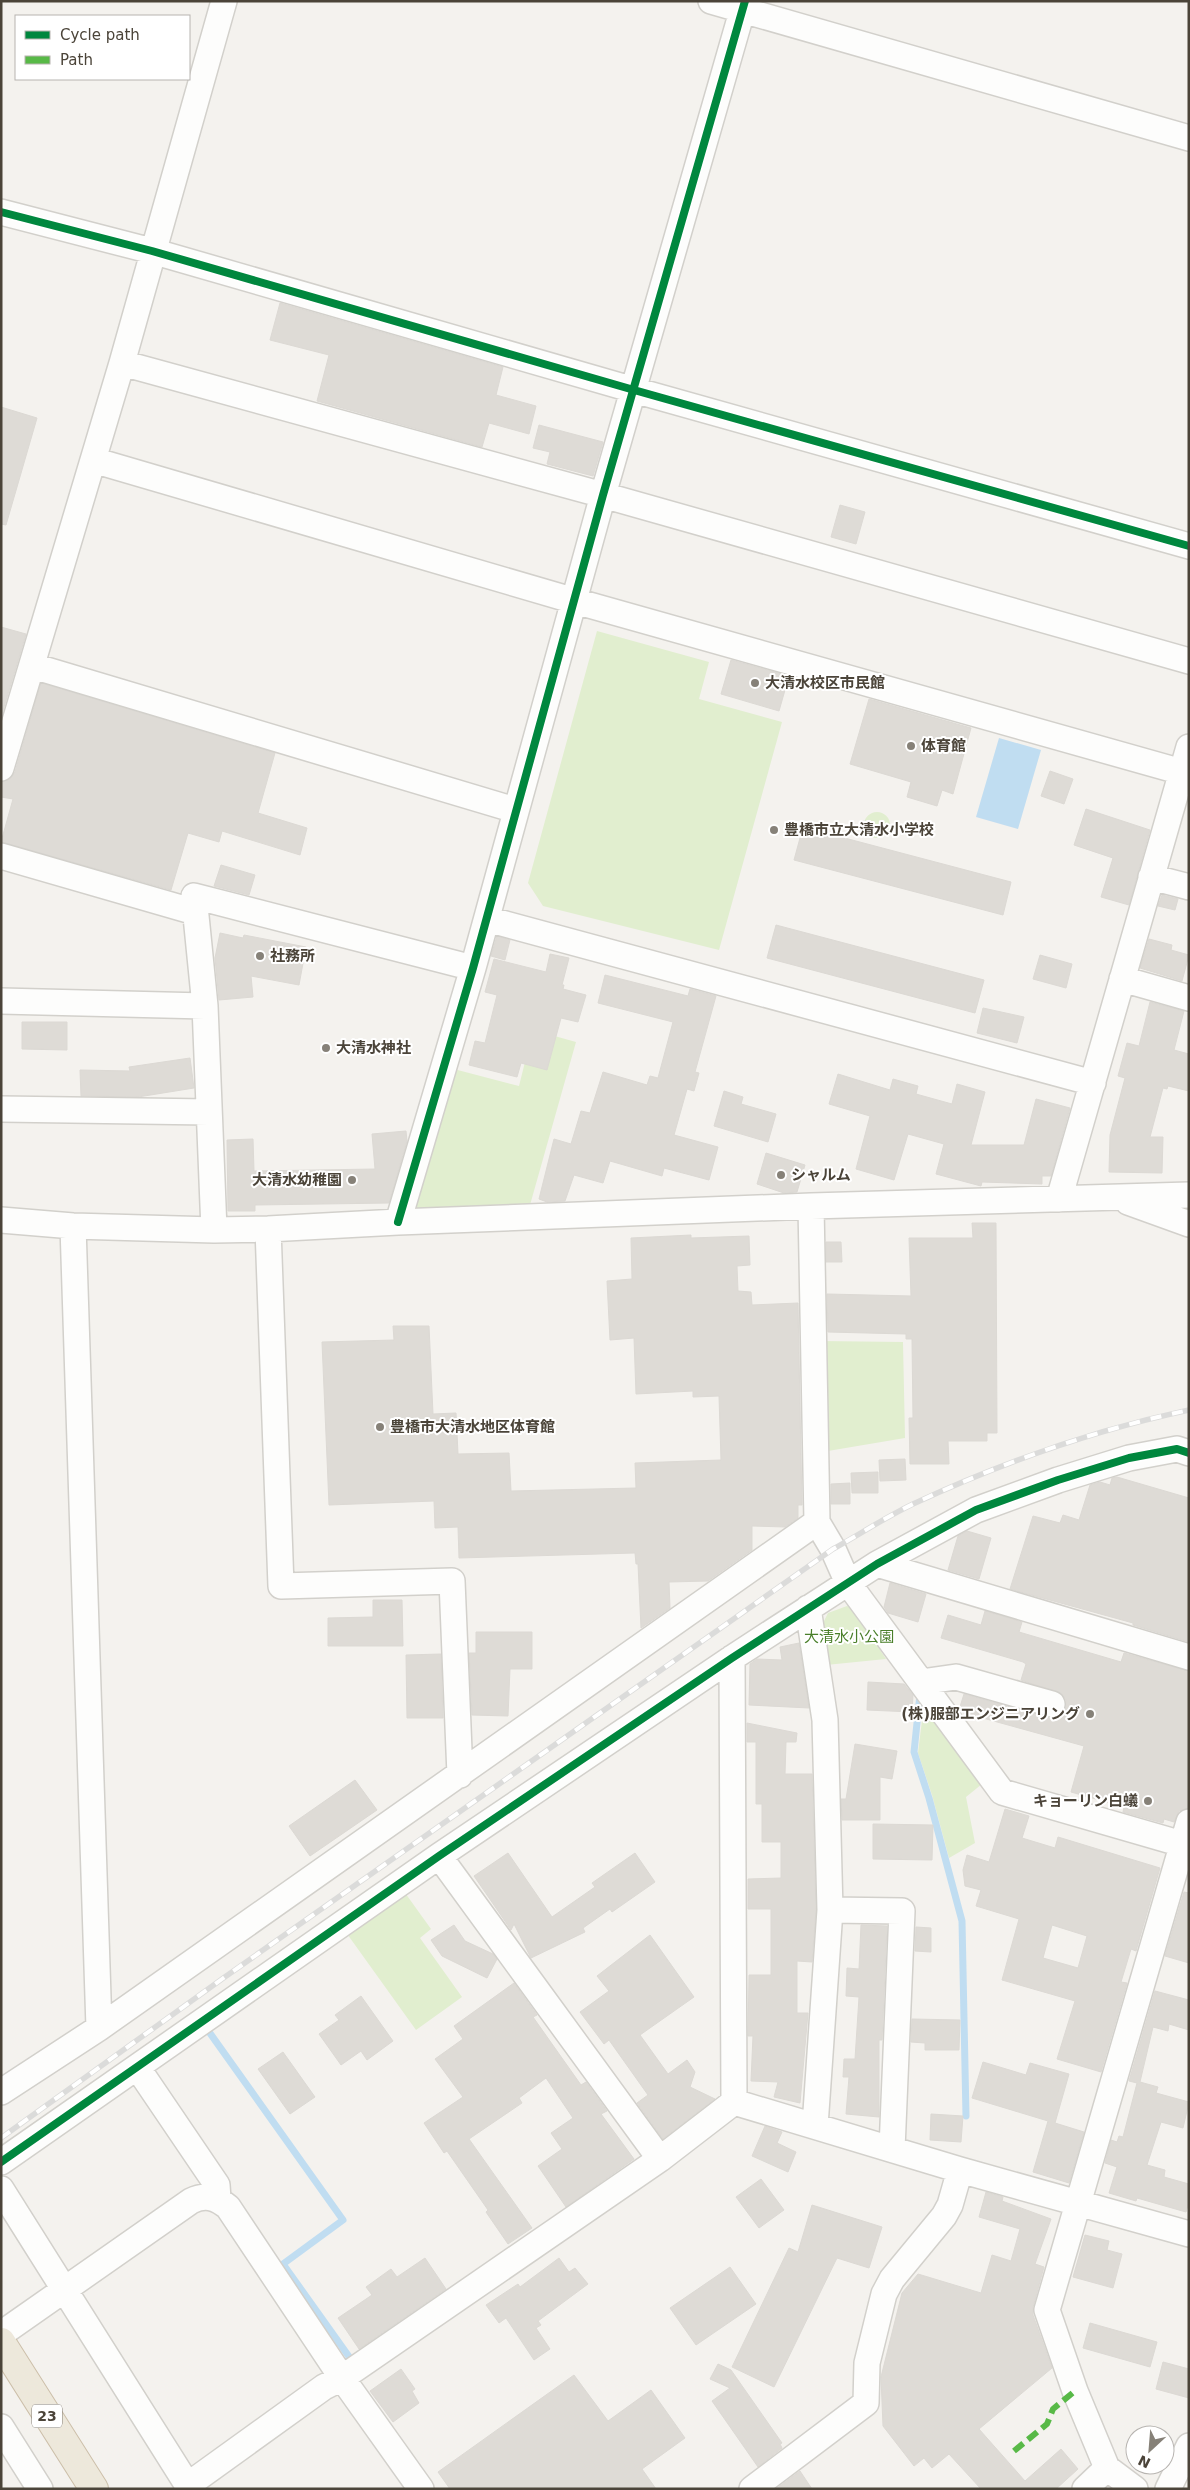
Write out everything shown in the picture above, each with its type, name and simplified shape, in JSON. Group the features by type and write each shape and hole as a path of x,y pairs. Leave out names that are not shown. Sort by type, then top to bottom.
{"highway":[{"name":"23","path":"1,2342 94,2489"}],"street":[{"path":"1,768 94,460 224,1"},
{"path":"711,1 744,6 1189,138"},
{"path":"398,1222 473,968 603,495 744,6"},
{"path":"1,212 152,251 634,390 1189,546"},
{"path":"122,363 603,495 1189,661"},
{"path":"94,460 575,601 1185,773"},
{"path":"33,666 515,810"},
{"path":"1059,1198 1151,877 1185,773 1189,747"},
{"path":"1,856 195,912"},
{"path":"1151,877 1189,887"},
{"path":"214,1230 204,1006 194,896 473,968"},
{"path":"487,918 1092,1082"},
{"path":"1122,979 1189,998"},
{"path":"1,1001 204,1006"},
{"path":"1,1109 209,1112"},
{"path":"1,1220 73,1226 214,1230 332,1230 398,1222 503,1223 811,1206 1189,1195"},
{"path":"1115,1198 1189,1224"},
{"path":"811,1206 817,1522 834,1549 848,1583 1002,1792 1186,1838 1047,2310 1075,2391 1107,2468 1135,2489"},
{"path":"73,1226 99,2028"},
{"path":"268,1229 281,1586 416,1579 452,1581 460,1775"},
{"path":"1,2162 439,1856 732,1658 877,1564 976,1510 1058,1480 1129,1458 1177,1450 1189,1453"},
{"path":"1,2092 99,2028 817,1522"},
{"path":"877,1564 1189,1657"},
{"path":"808,1608 825,1720 830,1910 815,2126"},
{"path":"732,1658 734,2102"},
{"path":"921,1682 956,1677 1052,1704"},
{"path":"439,1856 660,2159"},
{"path":"830,1910 902,1911 892,2150"},
{"path":"137,2067 217,2186 218,2199"},
{"path":"734,2102 960,2170 1189,2234"},
{"path":"1,2189 64,2290 81,2312 189,2487 324,2388 342,2378 660,2159 734,2102"},
{"path":"752,2489 866,2403 867,2364 884,2294 892,2278 944,2216 950,2205 960,2170"},
{"path":"1,2334 191,2201 199,2197 218,2199 228,2207 342,2378 421,2489"},
{"path":"1,2427 40,2489"},
{"path":"1168,2489 1189,2446"},
{"path":"1085,2489 1107,2468"}],"green space":[{"path":"597,631 709,662 699,699 782,722 719,950 543,906 528,883"},
{"path":"877,812 886,816 890,825 886,834 877,838 868,834 864,825 868,816"},
{"path":"533,1030 576,1042 530,1205 409,1209 450,1068 519,1086"},
{"path":"820,1341 903,1342 905,1438 822,1452"},
{"name":"大清水小公園","path":"847,1606 859,1611 883,1642 880,1650 886,1659 826,1665 823,1623 828,1613"},
{"path":"924,1704 982,1784 966,1797 975,1843 949,1858 932,1795 918,1753"},
{"path":"403,1890 431,1929 420,1938 462,1997 416,2030 345,1931"}],"water":[{"path":"999,738 1041,750 1018,829 976,817"}],"building":[{"path":"280,303 503,367 496,395 536,406 529,434 489,423 482,447 317,401 329,355 270,340"},
{"path":"1,407 37,418 6,525 1,524"},
{"path":"539,425 603,442 593,476 547,464 550,452 533,448"},
{"path":"840,505 865,512 856,544 831,537"},
{"path":"1,627 26,634 1,717"},
{"name":"大清水校区市民館","path":"731,660 789,676 779,711 721,694"},
{"path":"41,683 275,753 258,813 307,828 300,855 222,831 219,842 188,833 171,890 1,842 13,799 1,797 1,782 10,779 15,772"},
{"name":"体育館","path":"869,699 971,728 953,794 942,790 937,806 907,797 911,782 850,764"},
{"path":"1050,771 1073,779 1064,804 1041,796"},
{"path":"1086,809 1150,830 1129,905 1101,897 1113,858 1074,845"},
{"path":"803,827 1011,882 1003,915 794,860"},
{"path":"221,865 255,875 249,895 214,886"},
{"path":"1162,895 1178,899 1175,910 1158,906"},
{"path":"776,925 984,980 975,1013 767,958"},
{"name":"社務所","path":"220,933 243,938 244,935 306,947 299,985 251,976 253,997 219,1000 215,958"},
{"path":"497,936 510,940 505,960 491,956"},
{"path":"1149,939 1172,945 1171,950 1189,955 1182,981 1140,968"},
{"path":"550,954 569,958 562,985 564,985 563,989 586,995 578,1022 561,1018 547,1070 521,1063 517,1077 469,1065 475,1041 485,1043 497,995 485,992 494,959 546,972"},
{"path":"1040,955 1072,964 1066,988 1033,979"},
{"path":"605,975 688,996 690,989 716,996 695,1072 699,1073 694,1091 687,1089 674,1135 718,1147 709,1180 664,1168 662,1176 610,1161 603,1183 574,1175 565,1201 547,1202 539,1199 554,1139 571,1144 581,1111 590,1113 603,1072 647,1085 650,1076 658,1078 673,1022 598,1003"},
{"path":"1150,1002 1184,1011 1174,1050 1189,1054 1189,1091 1168,1086 1167,1089 1163,1088 1150,1137 1163,1137 1162,1173 1109,1172 1110,1135 1125,1078 1118,1076 1127,1043 1139,1046"},
{"path":"983,1008 1024,1017 1017,1043 977,1033"},
{"path":"22,1022 67,1022 67,1050 22,1049"},
{"path":"190,1058 194,1088 138,1097 81,1096 80,1070 130,1071 129,1067"},
{"path":"838,1074 890,1090 893,1079 918,1086 916,1094 952,1104 957,1084 985,1092 971,1145 1024,1145 1036,1099 1070,1108 1051,1176 1042,1176 1042,1184 982,1182 981,1186 936,1174 944,1144 908,1134 894,1180 856,1169 870,1116 829,1104"},
{"path":"724,1091 743,1097 741,1104 776,1114 768,1142 714,1126"},
{"path":"406,1131 407,1141 389,1203 255,1205 255,1211 228,1211 227,1140 253,1139 254,1171 375,1169 372,1134"},
{"name":"シャルム","path":"766,1153 805,1165 797,1192 784,1193 757,1184"},
{"path":"972,1223 996,1223 997,1433 987,1433 987,1441 948,1441 949,1464 910,1464 909,1418 913,1418 912,1339 906,1339 906,1334 828,1332 827,1294 911,1296 909,1238 973,1238"},
{"path":"691,1235 691,1238 749,1236 750,1265 737,1266 738,1291 751,1292 752,1305 798,1303 802,1505 798,1505 798,1518 785,1527 752,1526 752,1550 708,1581 669,1582 670,1608 641,1628 638,1564 636,1564 635,1553 459,1558 458,1527 435,1528 434,1501 329,1505 322,1342 394,1340 393,1326 429,1326 433,1414 456,1413 458,1454 509,1453 511,1491 636,1488 635,1463 721,1460 719,1396 693,1397 693,1391 636,1394 634,1338 610,1340 607,1281 632,1279 631,1238"},
{"path":"826,1242 841,1242 842,1262 826,1262"},
{"path":"905,1459 906,1480 880,1481 879,1460"},
{"path":"878,1472 878,1493 852,1493 851,1473"},
{"path":"1117,1477 1189,1498 1189,1642 1133,1625 1133,1623 1010,1589 1033,1516 1060,1523 1063,1515 1079,1520 1090,1485 1100,1482 1110,1485 1112,1478"},
{"path":"850,1483 850,1504 831,1504 831,1484"},
{"path":"967,1531 991,1538 979,1579 948,1570 958,1536"},
{"path":"890,1583 926,1594 918,1622 888,1613 884,1607"},
{"path":"373,1600 402,1600 403,1646 328,1646 328,1618 373,1617"},
{"path":"985,1611 1022,1622 1019,1632 1121,1662 1124,1653 1189,1671 1189,1808 1179,1811 1174,1822 1164,1819 1163,1823 1123,1812 1124,1807 1071,1792 1084,1746 961,1712 959,1710 964,1694 1049,1718 1062,1715 1066,1707 1066,1700 1062,1694 1021,1680 1026,1664 1023,1662 941,1638 948,1615 981,1625"},
{"path":"476,1632 532,1632 532,1669 510,1669 508,1716 472,1715 469,1653 476,1653"},
{"path":"799,1643 809,1708 749,1705 750,1664 757,1659 782,1660 780,1647"},
{"path":"441,1654 443,1718 407,1718 406,1655"},
{"path":"868,1682 904,1684 913,1695 912,1712 867,1710"},
{"path":"747,1723 797,1733 796,1742 786,1742 785,1774 812,1774 816,1910 812,1962 797,1961 797,2013 808,2013 800,2103 774,2097 778,2082 751,2081 753,2036 748,2036 749,1975 771,1975 771,1909 748,1909 748,1879 781,1878 781,1842 762,1842 762,1804 756,1804 756,1742 747,1742"},
{"path":"855,1744 897,1751 892,1779 880,1777 880,1820 842,1820 841,1799 846,1799"},
{"path":"355,1780 377,1810 310,1856 289,1826"},
{"path":"1005,1809 1029,1816 1022,1838 1055,1848 1058,1837 1160,1868 1136,1951 1131,1949 1121,1982 1127,1983 1101,2072 1057,2059 1075,2001 1002,1980 1019,1919 976,1906 981,1890 965,1886 963,1870 967,1855 989,1862","holes":["1052,1925 1087,1936 1078,1968 1043,1958"]},
{"path":"873,1824 933,1825 932,1860 873,1859"},
{"path":"508,1853 552,1917 595,1887 592,1883 635,1853 655,1882 612,1912 610,1909 583,1928 585,1932 531,1958 514,1924 511,1930 474,1876"},
{"path":"1184,1892 1189,1893 1189,1963 1165,1956"},
{"path":"454,1925 465,1941 493,1954 497,1959 487,1978 442,1956 431,1940"},
{"path":"861,1925 887,1926 882,2040 879,2040 879,2117 846,2114 849,2077 843,2077 844,2059 855,2059 859,1997 846,1996 847,1968 859,1969"},
{"path":"916,1927 931,1928 931,1952 915,1951"},
{"path":"650,1935 694,1997 640,2035 668,2074 687,2060 695,2072 690,2087 715,2099 663,2139 637,2103 648,2095 609,2040 604,2044 580,2012 609,1991 597,1976"},
{"path":"514,1983 537,2015 533,2017 581,2085 586,2082 607,2111 601,2114 634,2159 566,2207 538,2166 562,2149 551,2133 573,2118 546,2078 519,2098 522,2103 469,2139 532,2228 508,2244 486,2212 488,2210 447,2151 444,2153 424,2123 463,2097 435,2059 463,2039 454,2026"},
{"path":"1155,1991 1189,2000 1189,2030 1169,2024 1168,2031 1153,2027 1140,2082 1158,2087 1156,2093 1189,2102 1183,2128 1161,2122 1147,2165 1165,2170 1164,2177 1189,2184 1189,2202 1186,2212 1137,2198 1136,2201 1109,2193 1117,2167 1105,2163 1111,2140 1117,2142 1119,2136 1123,2137 1137,2083 1129,2081"},
{"path":"361,1996 393,2041 367,2060 361,2051 341,2065 319,2034 339,2020 335,2015"},
{"path":"912,2019 960,2020 959,2050 925,2050 925,2043 911,2042"},
{"path":"283,2052 315,2097 290,2114 258,2069"},
{"path":"983,2062 1026,2075 1030,2063 1069,2074 1055,2123 1084,2132 1069,2183 1033,2172 1048,2121 972,2098"},
{"path":"931,2114 963,2116 961,2142 930,2140"},
{"path":"765,2126 782,2132 777,2143 796,2152 788,2172 752,2156"},
{"path":"761,2179 784,2210 759,2228 736,2197"},
{"path":"986,2192 1003,2197 1002,2201 1051,2219 1035,2264 1044,2267 1033,2307 1033,2315 1052,2368 979,2429 1025,2481 1061,2449 1078,2469 1056,2489 981,2489 949,2454 932,2468 924,2458 914,2466 883,2426 881,2377 902,2293 918,2274 981,2293 992,2255 1011,2261 1020,2229 979,2217"},
{"path":"812,2205 882,2227 869,2268 837,2258 774,2387 732,2367 789,2248 798,2252"},
{"path":"1085,2235 1109,2241 1107,2250 1122,2254 1113,2288 1073,2277"},
{"path":"425,2258 446,2289 359,2349 338,2318 372,2295 366,2287 391,2269 397,2277"},
{"path":"559,2258 569,2272 575,2268 588,2284 538,2321 541,2325 536,2328 550,2349 534,2360 506,2318 499,2323 486,2305 518,2284 520,2287"},
{"path":"730,2267 756,2304 696,2345 670,2308"},
{"path":"1090,2323 1157,2342 1150,2367 1083,2348"},
{"path":"1163,2362 1189,2369 1189,2398 1156,2389"},
{"path":"718,2364 731,2370 782,2443 780,2444 782,2448 758,2467 712,2401 730,2388 710,2379"},
{"path":"401,2369 415,2389 412,2391 419,2403 393,2422 370,2391"},
{"path":"574,2375 608,2421 651,2390 685,2438 642,2469 656,2489 450,2489 438,2472"},
{"path":"800,2471 812,2489 776,2489"}],"waterway":[{"path":"920,1694 914,1752 929,1798 962,1921 966,2116"},
{"path":"207,2029 343,2220 283,2264 355,2365"}],"railway":[{"path":"1,2138 222,1979 833,1549 913,1504 980,1475 1048,1449 1118,1427 1189,1410"}],"marked path":[{"path":"1014,2451 1047,2424 1053,2409 1075,2391"}],"cycle path":[{"path":"398,1222 473,968 603,495 745,1"},
{"path":"1,212 152,251 634,390 1189,546"},
{"path":"1,2162 439,1856 732,1658 877,1564 976,1510 1058,1480 1129,1458 1177,1449 1189,1453"}],"place":[{"name":"大清水校区市民館","path":"755,683"},
{"name":"体育館","path":"911,746"},
{"name":"豊橋市立大清水小学校","path":"774,830"},
{"name":"社務所","path":"260,956"},
{"name":"大清水神社","path":"326,1048"},
{"name":"シャルム","path":"781,1175"},
{"name":"大清水幼稚園","path":"352,1180"},
{"name":"豊橋市大清水地区体育館","path":"380,1427"},
{"name":"(株)服部エンジニアリング","path":"1090,1714"},
{"name":"キョーリン白蟻","path":"1148,1801"}]}
